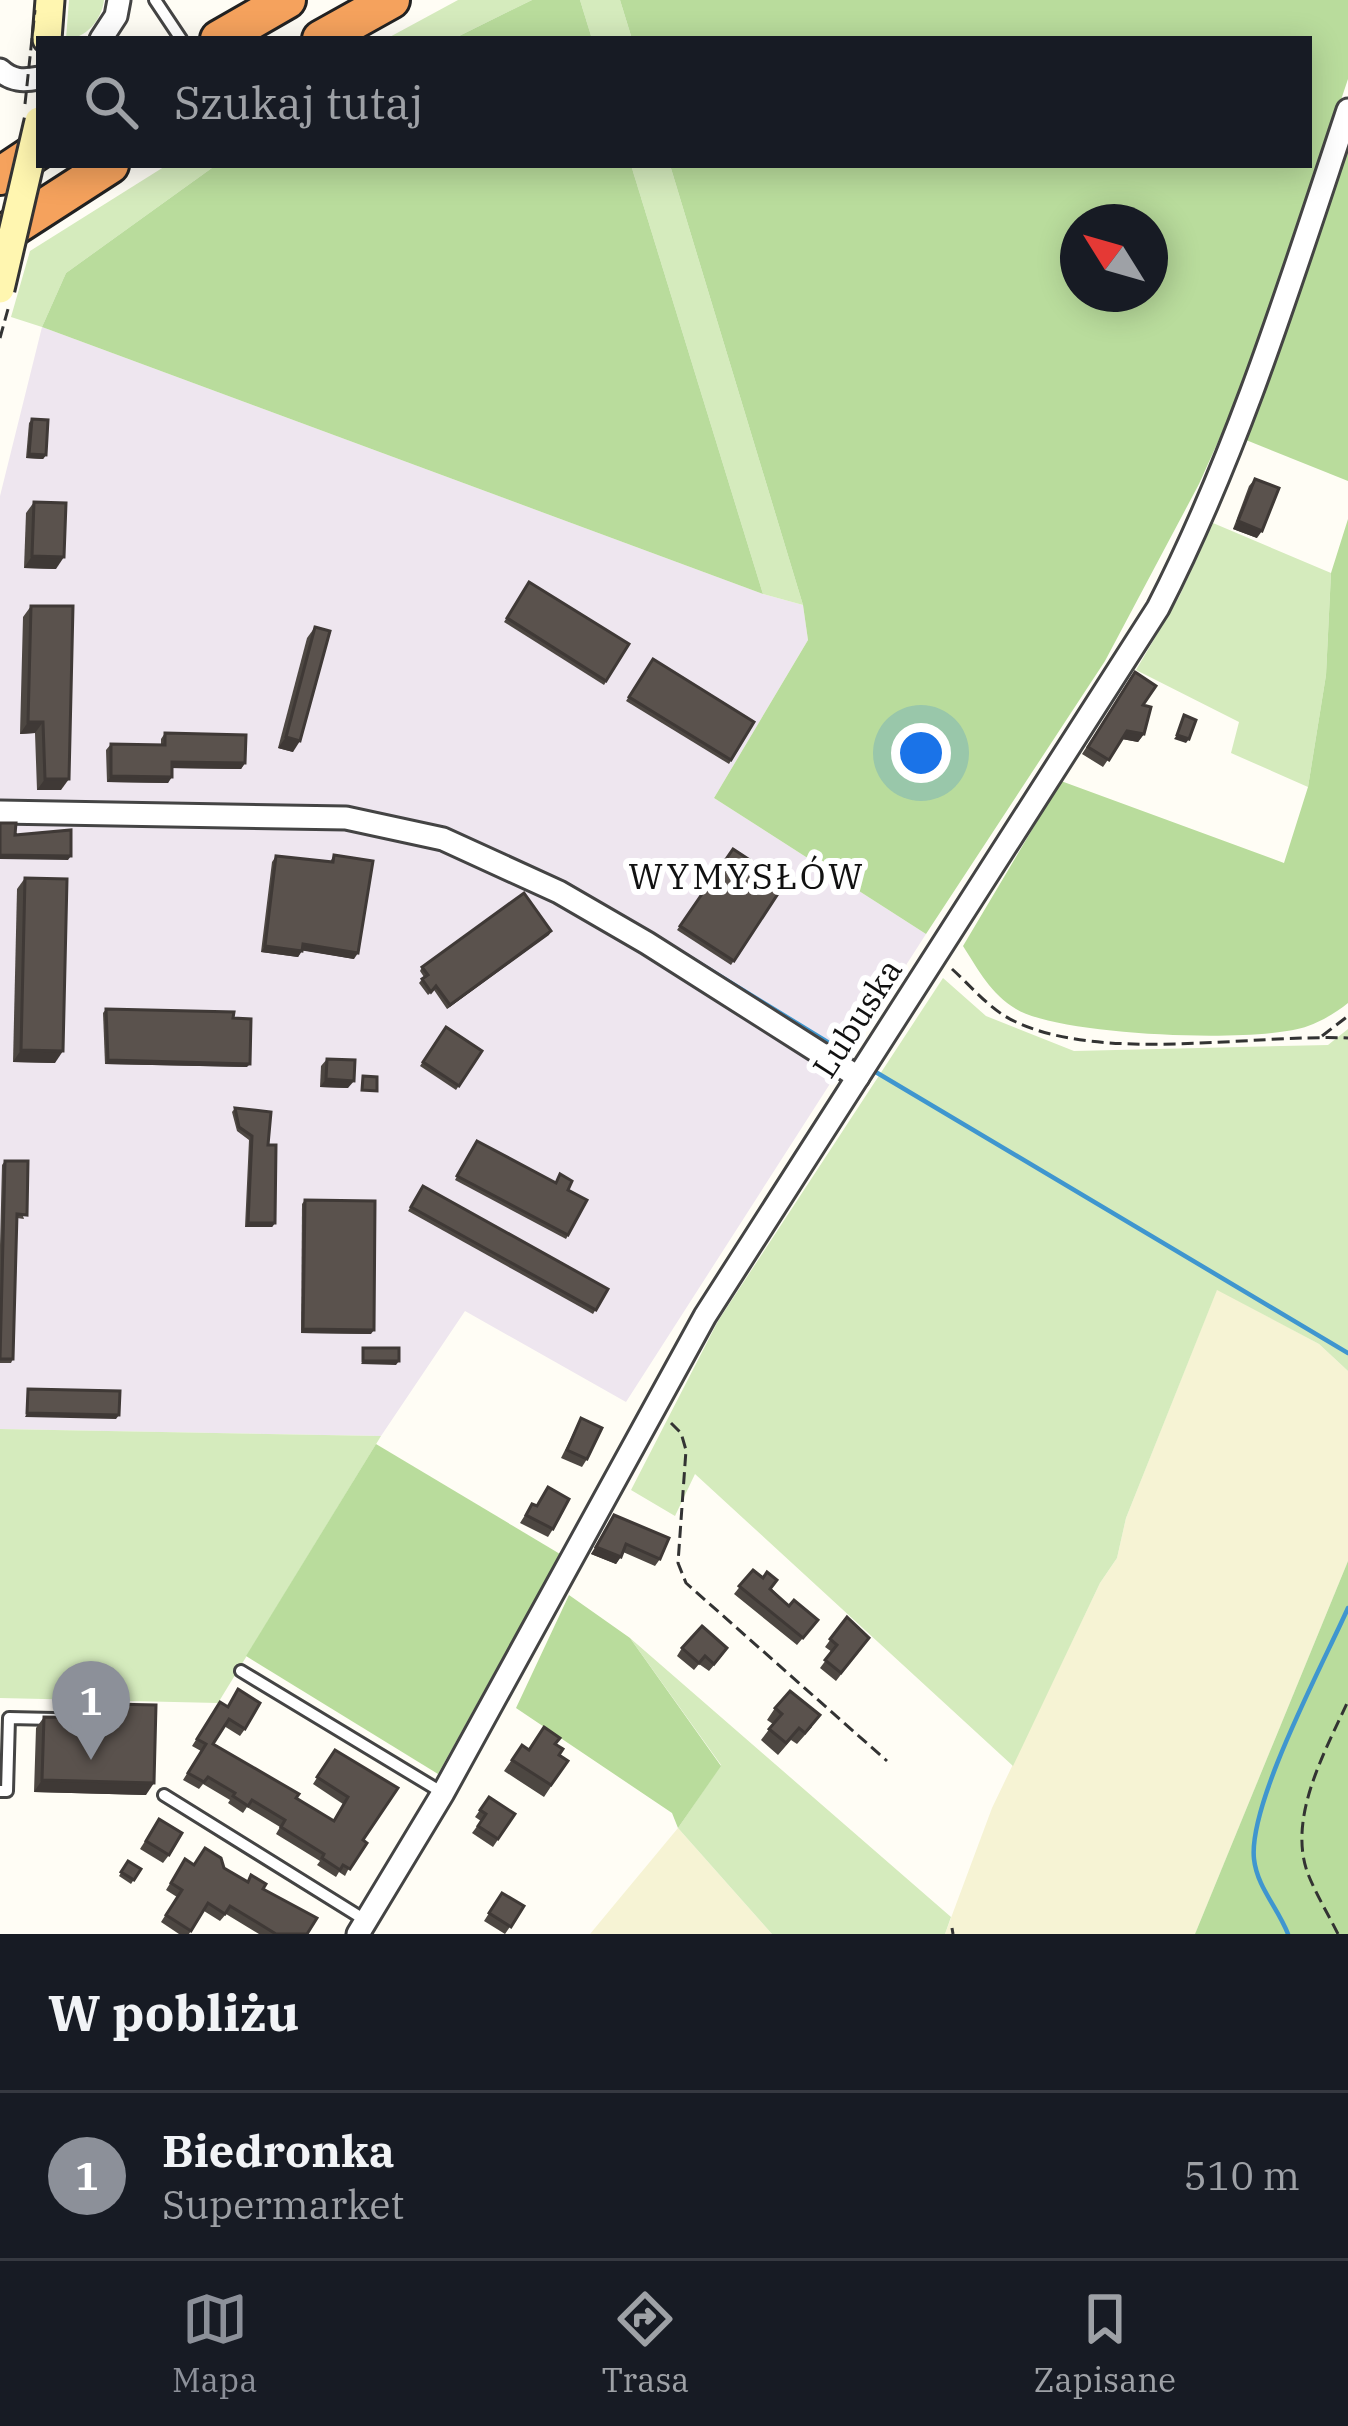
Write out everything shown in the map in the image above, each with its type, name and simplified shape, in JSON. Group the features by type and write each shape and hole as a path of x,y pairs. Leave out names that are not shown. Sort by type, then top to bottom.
{"highway":[{"path":"224,36 287,0"},
{"path":"326,36 392,0"},
{"path":"0,176 36,152"},
{"path":"0,236 105,168"}],"main road":[{"path":"47,36 50,0"},
{"path":"4,298 36,136"}],"street":[{"path":"103,36 116,16 119,0"},
{"path":"0,70 24,81 36,79"},
{"name":"Lubuska","path":"363,1927 443,1793 705,1316 1129,658 1178,569 1265,355 1348,110"},
{"path":"0,812 346,818 443,839 559,892 858,1077"}],"lane":[{"path":"155,0 179,36"},
{"path":"241,1671 443,1793"},
{"path":"0,1791 8,1792 9,1718 72,1719"},
{"path":"164,1796 363,1927"}],"path":[{"path":"0,338 4,298"},
{"path":"938,955 1015,1022 1075,1041 1348,1038"},
{"path":"1321,1037 1348,1016"},
{"path":"654,1404 681,1433 686,1450 678,1563 686,1583 887,1761"},
{"path":"1338,1934 1307,1871 1301,1835 1310,1794 1348,1701"}],"shaded area":[{"path":"42,327 803,605 808,640 714,798 926,934 626,1402 465,1311 381,1436 0,1429 0,496"},
{"path":"1217,1289 1319,1344 1348,1371 1348,1561 1195,1934 945,1934 992,1808 1100,1583 1117,1558 1126,1518"},
{"path":"678,1828 772,1934 590,1934"}],"green space":[{"path":"69,0 104,0 92,27 80,36 66,36"},
{"path":"458,0 532,0 459,36 392,36"},
{"path":"532,0 580,0 591,36 459,36"},
{"path":"580,0 620,0 631,36 591,36"},
{"path":"620,0 1348,0 1348,79 1252,366 1199,484 1105,661 926,934 714,798 808,640 803,605 671,168 1312,168 1312,36 631,36"},
{"path":"1348,142 1348,481 1246,440"},
{"path":"162,168 212,168 66,273 42,327 11,317 30,251"},
{"path":"212,168 632,168 763,594 42,327 66,273"},
{"path":"632,168 671,168 803,605 763,594"},
{"path":"1348,519 1348,1003 1308,1026 1283,1032 1206,1036 1073,1026 1039,1018 1007,1003 963,946 1061,781 1284,863 1308,787 1326,675 1331,573"},
{"path":"1213,523 1331,573 1326,675 1308,787 1231,753 1239,722 1136,670 1179,597"},
{"path":"943,978 986,1016 1074,1051 1328,1045 1348,1029 1348,1371 1319,1344 1217,1290 1126,1518 1117,1558 1100,1583 1013,1766 695,1474 675,1516 631,1490 718,1321"},
{"path":"0,1429 381,1436 218,1703 0,1698"},
{"path":"376,1444 560,1554 438,1774 246,1656"},
{"path":"1348,1561 1348,1934 1195,1934"},
{"path":"569,1595 630,1638 721,1766 678,1828 672,1813 516,1708"},
{"path":"630,1638 951,1917 945,1934 772,1934 678,1828 721,1765"}],"building":[{"path":"32,419 48,420 46,455 29,454"},
{"path":"1255,479 1279,488 1262,531 1238,521"},
{"path":"34,502 66,503 64,557 32,556"},
{"path":"529,582 629,644 606,681 507,618"},
{"path":"31,606 73,606 69,779 45,779 43,722 28,722"},
{"path":"315,627 330,631 300,741 286,737"},
{"path":"653,659 754,722 731,760 629,697"},
{"path":"1135,672 1156,686 1143,705 1151,707 1144,734 1127,731 1109,760 1088,747"},
{"path":"1184,715 1196,720 1189,739 1177,735"},
{"path":"165,733 246,735 245,763 172,762 172,777 111,776 111,744 165,745"},
{"path":"0,823 16,823 15,835 71,830 71,856 0,855"},
{"path":"733,849 785,883 734,961 680,926"},
{"path":"334,855 373,861 358,953 303,944 302,951 265,946 276,856 333,862"},
{"path":"25,878 67,879 63,1051 21,1050"},
{"path":"524,893 551,931 450,1005 436,986 431,992 422,979 428,975 422,967"},
{"path":"106,1009 234,1012 233,1018 251,1019 250,1064 108,1060"},
{"path":"446,1027 482,1051 459,1086 423,1062"},
{"path":"327,1059 355,1060 354,1081 326,1079"},
{"path":"363,1076 377,1077 377,1091 362,1090"},
{"path":"235,1108 271,1112 268,1145 276,1145 275,1223 248,1223 252,1136 239,1127"},
{"path":"477,1141 556,1183 560,1174 572,1181 568,1190 587,1200 568,1235 457,1176"},
{"path":"5,1161 28,1161 27,1215 17,1214 13,1359 0,1359"},
{"path":"423,1186 608,1289 596,1310 411,1207"},
{"path":"305,1200 375,1201 374,1330 303,1329"},
{"path":"363,1348 399,1348 399,1361 363,1361"},
{"path":"28,1389 120,1391 119,1415 27,1413"},
{"path":"581,1418 602,1428 587,1459 567,1450"},
{"path":"548,1487 569,1499 553,1529 526,1515"},
{"path":"614,1515 669,1538 660,1559 626,1544 621,1557 596,1547"},
{"path":"753,1570 763,1578 767,1572 777,1580 770,1589 789,1606 794,1600 818,1620 803,1638 739,1586"},
{"path":"847,1617 869,1638 841,1673 825,1660 837,1645 830,1639"},
{"path":"702,1626 727,1648 714,1664 705,1656 699,1663 682,1648"},
{"path":"238,1689 260,1703 245,1729 229,1719 213,1744 299,1794 296,1798 334,1821 348,1797 317,1777 335,1750 398,1788 363,1840 367,1843 350,1869 343,1865 340,1870 322,1858 324,1854 281,1827 285,1820 252,1800 248,1806 208,1777 204,1782 188,1773 206,1744 197,1739 220,1702 228,1707"},
{"path":"790,1691 820,1715 805,1733 799,1728 786,1743 769,1729 782,1714 775,1708"},
{"path":"109,1704 156,1705 154,1783 42,1780 44,1717 102,1718 110,1713"},
{"path":"544,1727 560,1738 555,1744 568,1761 551,1785 512,1760 522,1745 529,1750"},
{"path":"489,1797 515,1814 498,1839 478,1826 486,1814 480,1810"},
{"path":"159,1819 182,1833 169,1855 146,1841"},
{"path":"205,1848 221,1858 224,1868 248,1882 251,1875 266,1884 263,1889 317,1918 307,1934 276,1934 230,1906 225,1914 208,1903 191,1931 166,1915 182,1890 171,1883 185,1859 194,1865"},
{"path":"128,1861 141,1869 134,1880 121,1872"},
{"path":"502,1893 524,1906 511,1927 489,1913"}],"waterway":[{"path":"663,941 847,1054"},
{"path":"874,1071 1348,1353"},
{"path":"1288,1934 1256,1869 1255,1835 1275,1770 1348,1608"}],"place":[{"name":"Biedronka","path":"91,1760"}],"district":[{"name":"WYMYSŁÓW","path":"747,876"}]}
